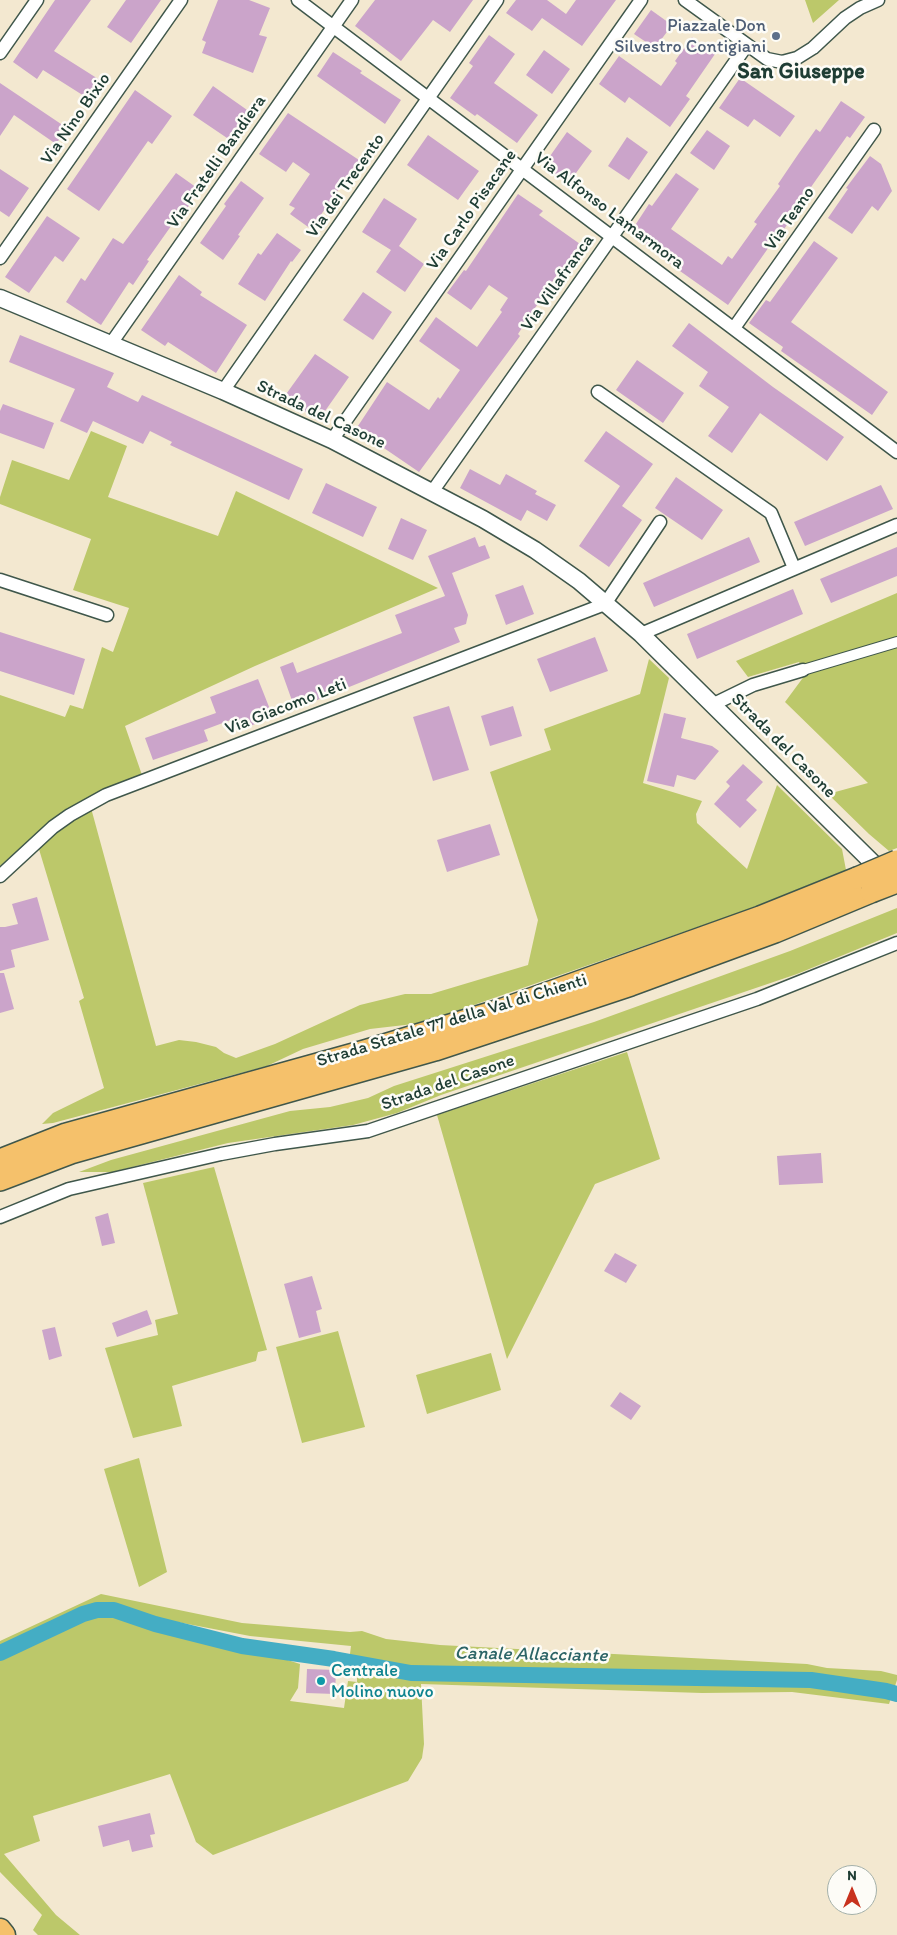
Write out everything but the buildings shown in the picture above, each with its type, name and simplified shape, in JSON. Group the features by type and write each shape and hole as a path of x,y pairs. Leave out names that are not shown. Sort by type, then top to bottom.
{"highway":[{"name":"Strada Statale 77 della Val di Chienti","path":"0,1180 71,1153 426,1052 622,988 774,932 864,885 897,861"},
{"name":"Strada Statale 77 della Val di Chienti","path":"0,1160 66,1134 373,1048 502,1009 742,923 864,885 897,882"},
{"path":"0,1930 4,1935"}],"street":[{"path":"0,53 37,0"},
{"name":"Via Nino Bixio","path":"0,258 181,0"},
{"name":"Via Alfonso Lamarmora","path":"298,0 897,452"},
{"name":"Via Fratelli Bandiera","path":"110,345 352,0"},
{"name":"Via dei Trecento","path":"223,391 497,0"},
{"name":"Via Carlo Pisacane","path":"332,440 641,0"},
{"path":"685,0 767,59 774,62 789,61 797,58 813,48 845,18 860,8 878,0"},
{"name":"Via Villafranca","path":"432,492 747,45"},
{"name":"Via Teano","path":"734,328 874,130"},
{"name":"Strada del Casone","path":"0,298 223,391 332,440 432,492 535,550 579,581 641,634 714,704 897,887"},
{"path":"598,392 772,513 794,568"},
{"path":"605,604 660,522"},
{"path":"641,634 897,525"},
{"path":"0,580 107,615"},
{"name":"Via Giacomo Leti","path":"0,876 53,827 106,795 605,604"},
{"path":"714,704 753,685 897,642"},
{"name":"Strada del Casone","path":"0,1217 70,1189 221,1154 275,1144 368,1131 757,998 897,943"}],"green space":[{"path":"805,0 839,0 813,23"},
{"path":"91,431 127,446 108,497 218,536 236,491 438,588 255,666 125,726 142,775 102,791 66,810 0,866 0,695 65,717 70,705 83,709 102,647 113,652 129,608 73,590 91,539 0,504 0,497 12,460 69,480"},
{"path":"897,593 897,848 889,851 828,794 868,783 785,702 805,675 799,662 748,677 736,661"},
{"path":"649,659 669,678 643,783 702,801 696,814 697,823 747,869 777,785 842,849 846,870 744,911 422,1023 370,1029 303,1049 267,1066 53,1123 42,1124 53,1113 104,1088 79,1001 84,998 38,846 57,830 91,808 156,1046 179,1040 196,1042 216,1047 236,1058 275,1044 360,1005 405,994 431,994 528,965 538,920 490,772 551,750 544,729 640,694"},
{"path":"897,908 897,933 797,974 441,1095 397,1113 353,1125 228,1143 112,1172 79,1172 111,1160 290,1111 330,1107 368,1098 394,1086 594,1022 790,951"},
{"path":"627,1052 660,1159 595,1184 507,1359 437,1115"},
{"path":"214,1167 267,1350 258,1352 256,1361 172,1386 182,1426 133,1438 105,1348 158,1335 155,1320 178,1314 143,1183"},
{"path":"338,1331 365,1427 302,1443 276,1347"},
{"path":"491,1353 501,1390 427,1414 416,1375"},
{"path":"139,1458 167,1572 139,1587 104,1469"},
{"path":"101,1594 242,1623 350,1632 362,1631 386,1639 440,1645 807,1664 827,1668 881,1671 897,1675 897,1680 889,1704 792,1692 702,1693 421,1684 424,1744 422,1758 408,1781 213,1855 196,1842 170,1774 33,1816 40,1841 4,1854 56,1915 80,1935 38,1935 33,1930 42,1915 0,1872 0,1641","holes":["172,1621 250,1636 351,1646 348,1669 357,1672 357,1682 348,1681 344,1708 290,1701 298,1688 300,1664 266,1653 215,1644 178,1634"]}],"waterway":[{"name":"Canale Allacciante","path":"0,1653 83,1614 97,1610 114,1610 155,1624 242,1646 334,1659 411,1673 811,1680 897,1694"}],"place":[{"name":"Piazzale Don Silvestro Contigiani","path":"776,36"},
{"name":"Centrale Molino nuovo","path":"321,1681"}],"district":[{"name":"San Giuseppe","path":"801,72"}]}
